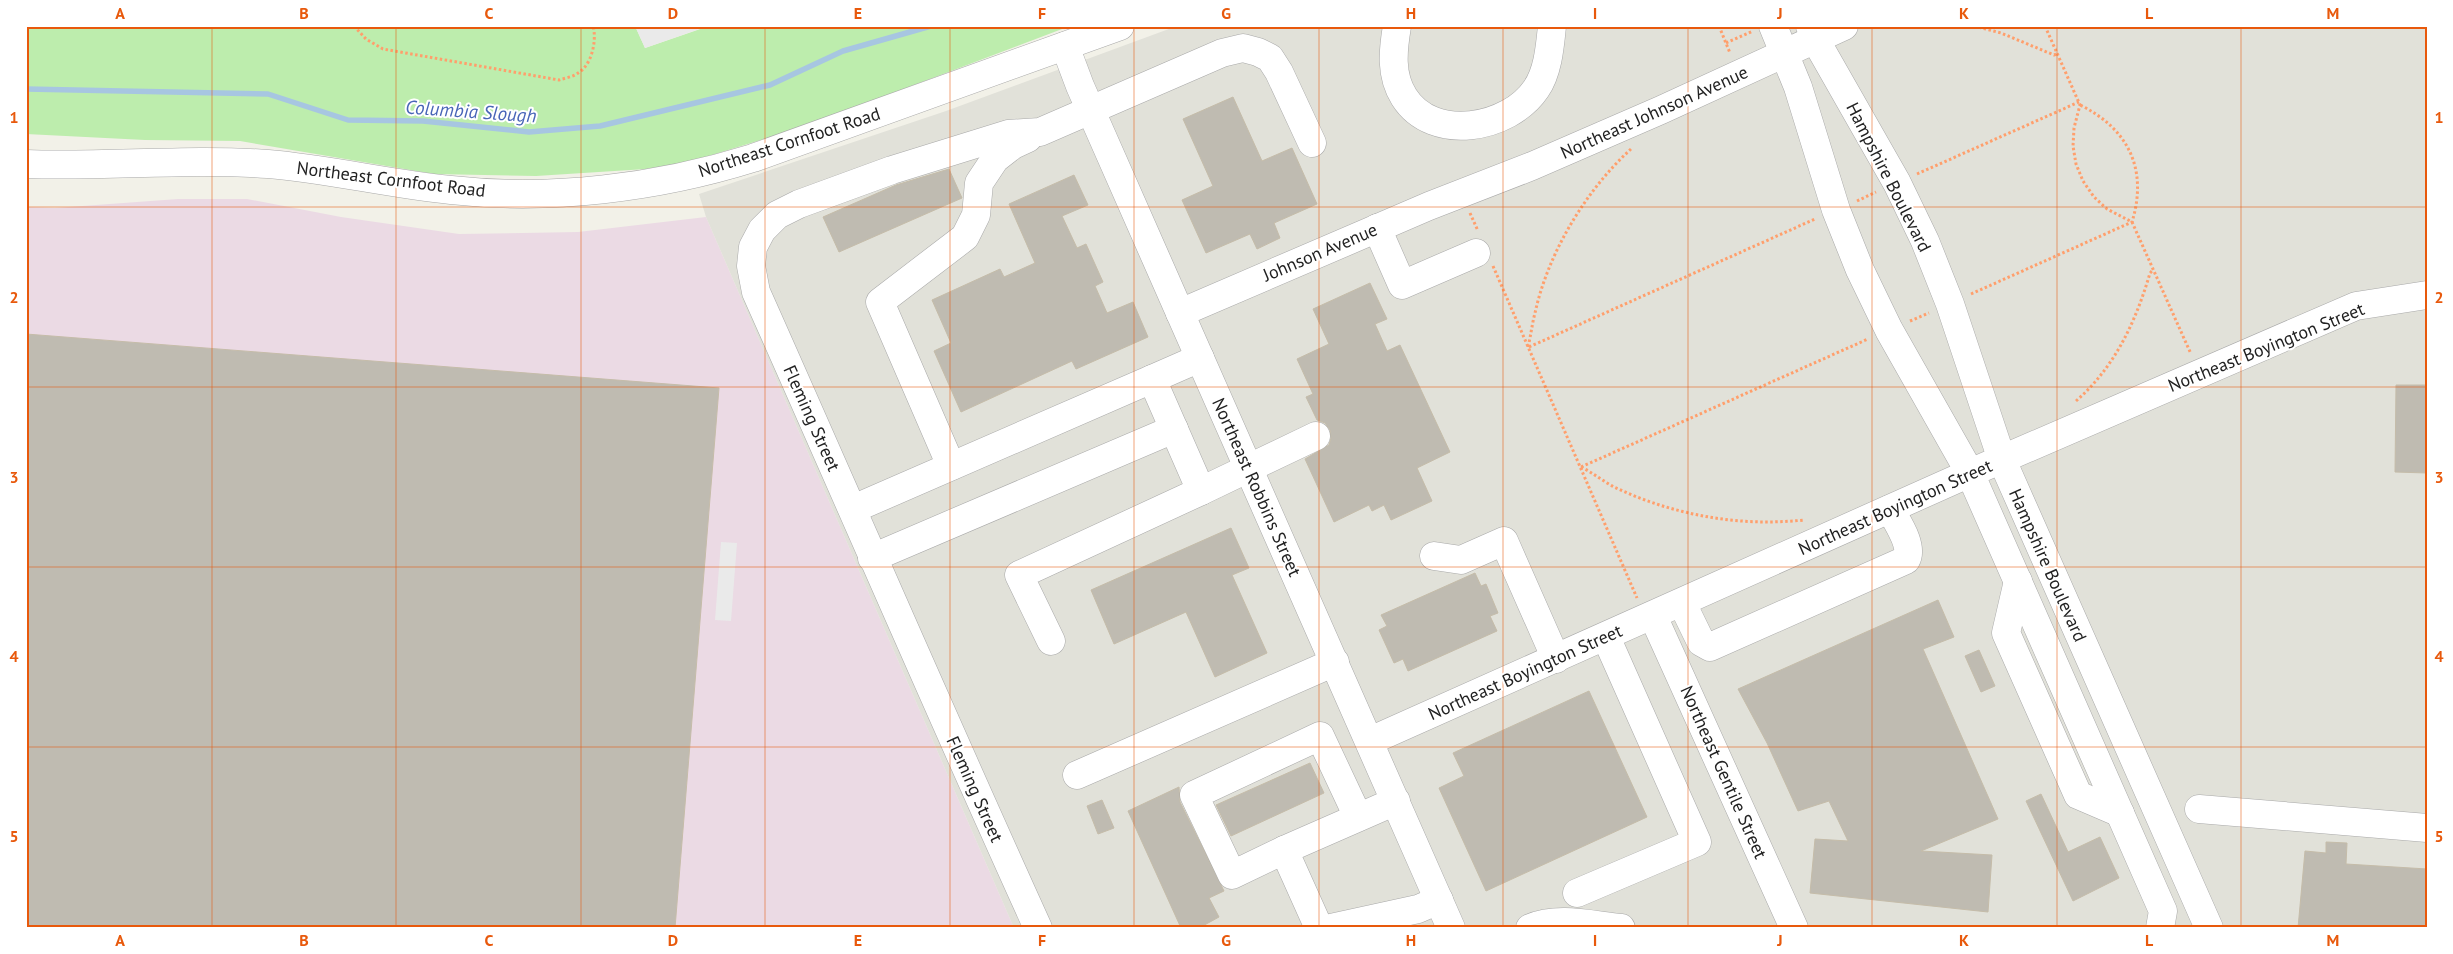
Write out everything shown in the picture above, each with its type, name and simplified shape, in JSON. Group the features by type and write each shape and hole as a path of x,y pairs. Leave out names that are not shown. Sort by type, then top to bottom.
{"street":[{"name":"Northeast Cornfoot Road","path":"26,164 258,164 307,168 452,190 524,193 595,188 660,180 732,164 1120,26"},
{"path":"1396,26 1393,53 1395,74 1404,97 1418,111 1435,122 1468,126 1489,122 1514,112 1537,89 1560,26"},
{"path":"1549,56 1552,26"},
{"name":"Northeast Johnson Avenue","path":"1465,200 1532,166 1785,53 1813,33 1844,26"},
{"name":"Hampshire Boulevard","path":"1766,27 1785,53 1798,87 1836,210 1860,270 1889,330 1970,473 2166,922"},
{"name":"Hampshire Boulevard","path":"1813,33 1897,183 1925,241 1950,304 2002,460 2209,928"},
{"name":"Northeast Robbins Street","path":"1065,46 1090,109 1451,928"},
{"name":"Fleming Street","path":"1038,928 872,558 853,509 756,292 751,266 753,247 762,230 777,215 800,204 892,170 999,137 1040,132 1222,53 1243,48 1270,58 1279,72 1312,143"},
{"path":"951,466 880,302 965,237 976,216 979,183 995,160 1013,145 1040,132"},
{"name":"Johnson Avenue","path":"1180,313 1377,228 1465,200"},
{"path":"1377,228 1402,285 1483,252"},
{"name":"Northeast Boyington Street","path":"1370,741 1970,473 2356,306 2427,295"},
{"path":"853,509 1200,358"},
{"path":"1152,379 1201,491"},
{"path":"872,558 1174,428"},
{"path":"1051,641 1019,575 1250,470 1316,436"},
{"path":"1682,603 1701,642 1710,647 1906,560 1909,554 1908,546 1890,509"},
{"path":"1434,556 1461,560 1504,541 1556,659"},
{"path":"2018,581 2006,633 2078,795 2120,813"},
{"name":"Northeast Gentile Street","path":"1650,617 1794,928"},
{"path":"1578,893 1697,842 1606,636"},
{"path":"1077,775 1335,662"},
{"path":"2039,707 2100,681"},
{"path":"1358,817 1320,736 1194,795 1232,875 1396,801"},
{"path":"2199,809 2427,828"},
{"path":"1284,850 1318,928"},
{"path":"1331,928 1418,909 1439,900"},
{"path":"1530,928 1545,922 1621,928"}],"path":[{"path":"354,26 366,39 383,49 559,80 580,73 590,59 596,36 593,26"},
{"path":"1974,26 2002,33 2054,55 2058,54"},
{"path":"2045,26 2079,104 2074,128 2073,146 2076,164 2083,181 2094,197 2107,209 2132,222"},
{"path":"1726,43 1766,27"},
{"path":"1910,178 2079,104"},
{"path":"2079,104 2107,121 2121,136 2134,161 2138,197 2132,222 2193,359"},
{"path":"1528,347 1543,285 1560,245 1592,193 1621,158 1634,146"},
{"path":"1848,205 1884,189"},
{"path":"1465,200 1483,252 1650,617"},
{"path":"1528,347 1824,216"},
{"path":"1963,298 2132,222"},
{"path":"2072,405 2108,367 2120,348 2141,303 2150,273 2153,270"},
{"path":"1902,325 1937,309"},
{"path":"1581,467 1876,336"},
{"path":"1581,467 1613,486 1652,502 1703,516 1748,523 1809,520"}],"shaded area":[{"path":"635,26 708,26 645,48"},
{"path":"1177,26 2427,26 2427,928 1014,928 706,217 699,194 946,111"},
{"path":"178,199 247,199 341,217 459,234 578,232 706,217 1014,928 26,928 26,207 55,208"},
{"path":"721,542 737,543 731,621 715,620"}],"green space":[{"path":"26,26 635,26 645,48 709,26 1070,26 803,127 689,162 646,169 536,176 434,174 240,141 145,140 26,134"}],"building":[{"path":"1233,97 1262,161 1292,148 1317,204 1274,223 1280,238 1257,249 1250,234 1206,253 1182,200 1213,186 1183,119"},
{"path":"949,169 962,198 839,252 823,217 896,185"},
{"path":"1074,175 1088,205 1062,216 1077,248 1086,244 1103,282 1095,286 1107,313 1133,302 1148,337 1076,369 1072,361 961,412 934,351 951,343 932,300 1000,269 1004,277 1035,263 1009,204"},
{"path":"1370,283 1387,319 1375,324 1387,351 1400,345 1450,452 1417,468 1432,501 1391,520 1384,505 1372,511 1369,505 1334,522 1305,459 1329,445 1331,438 1330,430 1325,423 1317,420 1306,397 1313,394 1297,359 1329,344 1313,309"},
{"path":"26,334 719,388 675,928 26,928"},
{"path":"2396,385 2427,385 2427,473 2395,472"},
{"path":"1231,528 1249,568 1232,575 1267,653 1215,677 1186,612 1114,644 1091,590"},
{"path":"1475,573 1481,586 1486,584 1498,613 1490,616 1497,631 1408,671 1403,659 1394,663 1379,630 1387,626 1381,615"},
{"path":"1938,600 1954,637 1923,649 1998,819 1921,851 1992,855 1988,912 1810,893 1815,839 1848,841 1829,801 1798,811 1767,743 1738,689"},
{"path":"1979,650 1995,686 1981,692 1965,656"},
{"path":"1589,691 1647,817 1486,891 1439,788 1464,776 1453,753"},
{"path":"1310,763 1324,793 1231,836 1216,805"},
{"path":"1179,787 1180,802 1224,891 1209,898 1219,917 1199,928 1181,928 1128,811"},
{"path":"2041,794 2068,852 2100,837 2119,878 2073,901 2026,801"},
{"path":"1102,800 1114,828 1098,834 1087,806"},
{"path":"2326,842 2347,843 2346,864 2427,869 2427,928 2298,928 2305,851 2326,853"}],"waterway":[{"name":"Columbia Slough","path":"26,89 268,94 348,120 423,121 529,132 600,126 770,85 843,51 931,26"}]}
